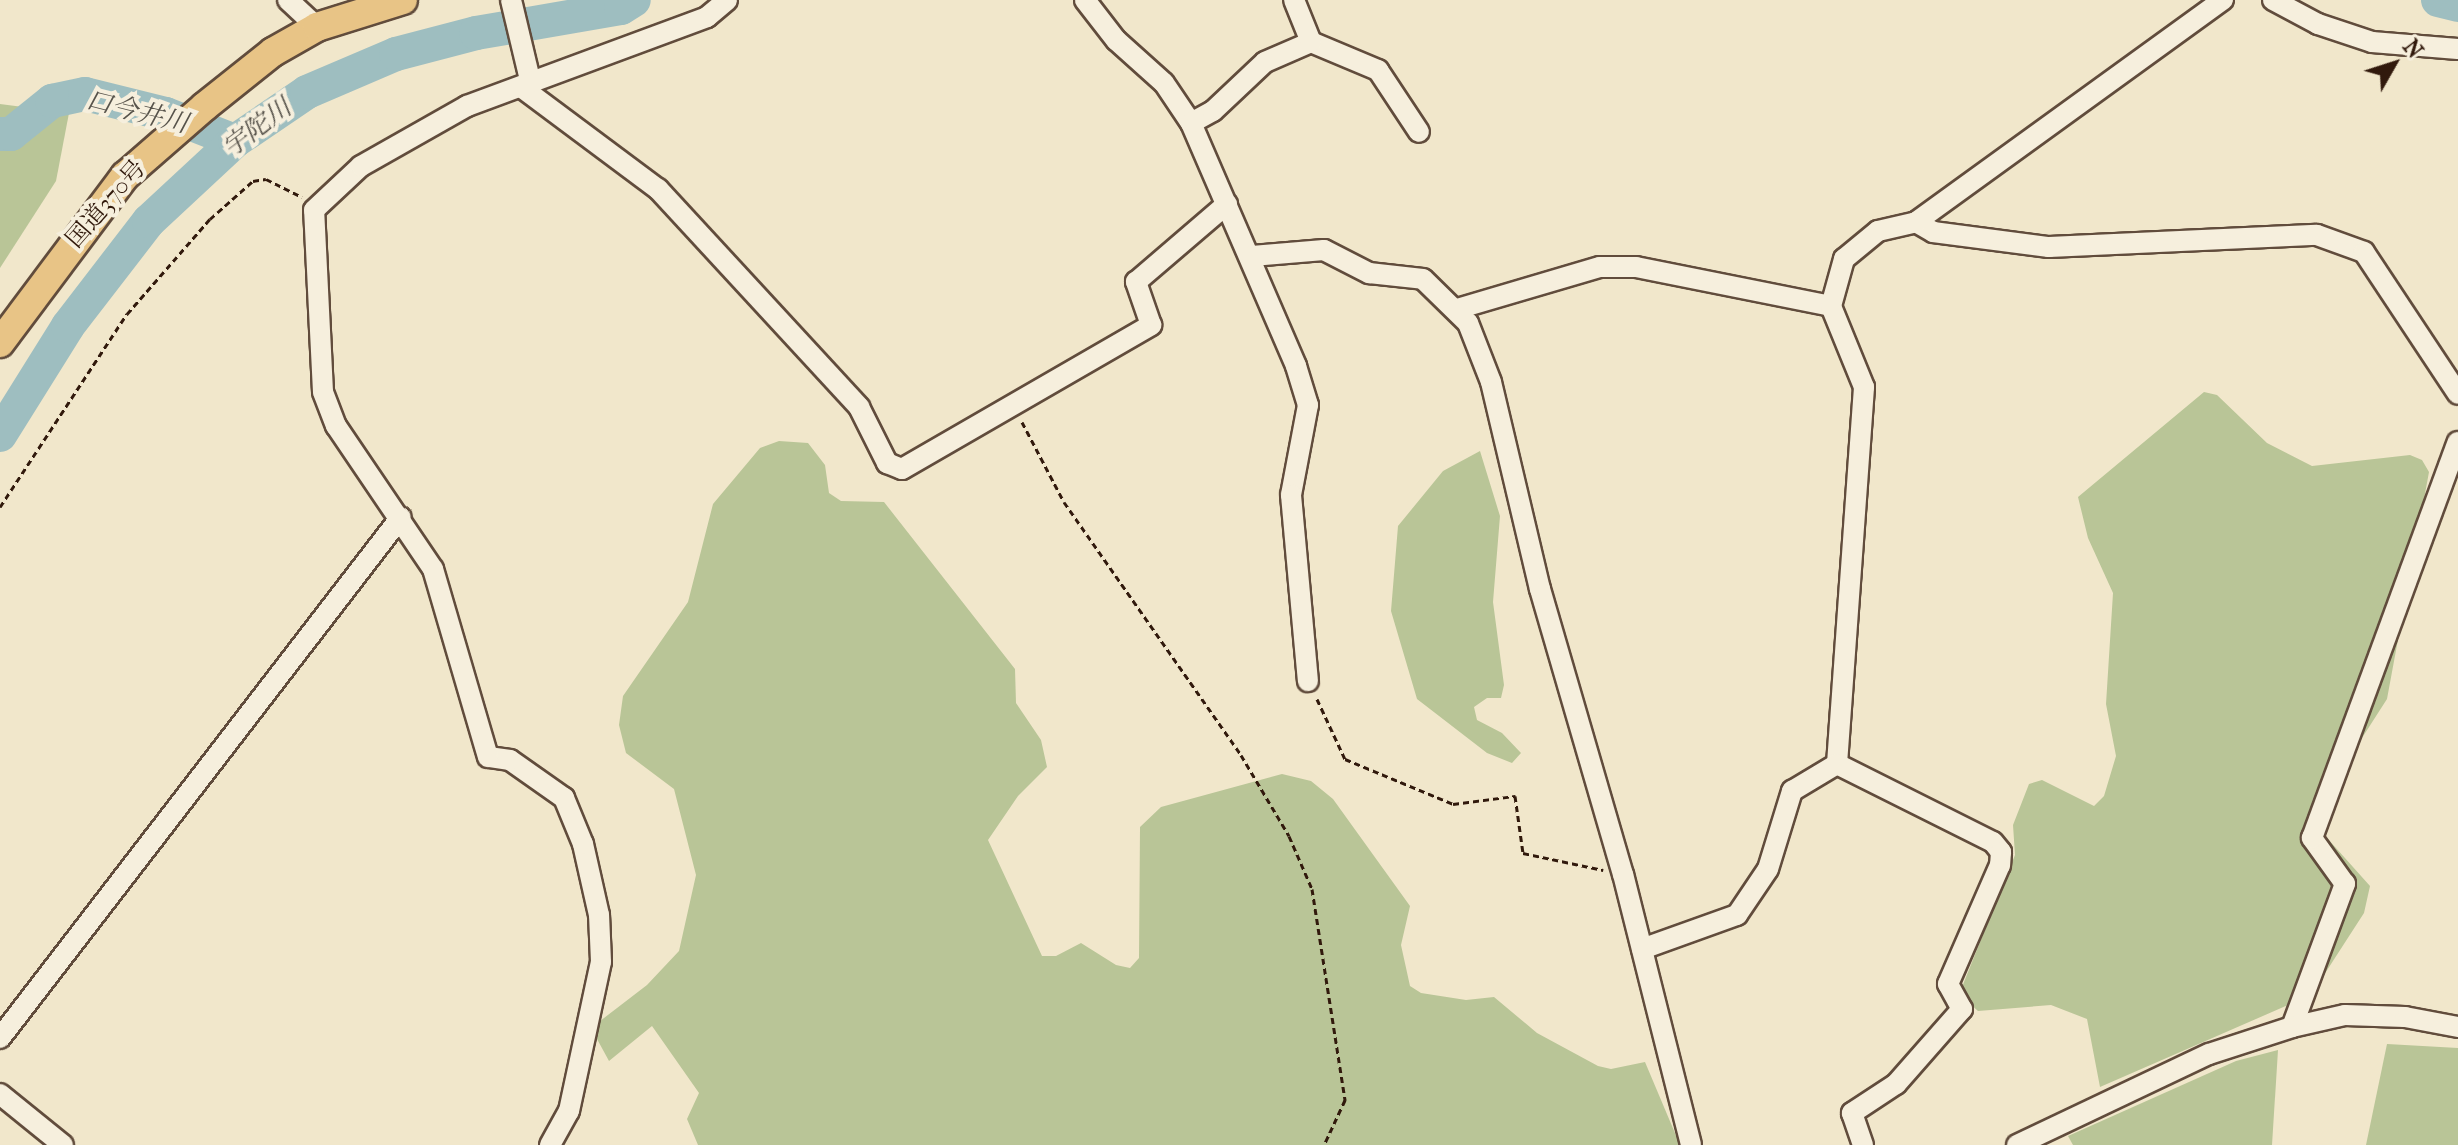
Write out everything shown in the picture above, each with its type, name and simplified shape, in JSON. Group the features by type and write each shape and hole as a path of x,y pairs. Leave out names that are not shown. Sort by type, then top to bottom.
{"highway":[{"name":"国道370号","path":"0,343 125,176 273,52 317,27 403,0"}],"street":[{"path":"288,0 317,27"},
{"path":"511,0 527,81 658,189 859,407 887,463 902,469 1014,409 1151,325 1136,282 1227,204"},
{"path":"550,1145 569,1111 601,962 599,915 583,844 564,798 510,760 488,757 433,569 401,517 336,426 323,392 315,301 317,207 361,166 467,106 527,81 707,17 727,0"},
{"path":"1085,0 1116,40 1164,83 1191,123 1252,256 1308,405 1291,495 1308,681"},
{"path":"1294,0 1311,42 1378,70 1419,132"},
{"path":"1837,764 1864,387 1831,306 1844,259 1878,231 1916,222 2223,0"},
{"path":"2273,0 2318,24 2372,42 2458,49"},
{"path":"1191,123 1213,111 1265,62 1311,42"},
{"path":"1916,222 1933,232 2049,247 2317,235 2364,252 2458,394"},
{"path":"1252,256 1324,250 1369,273 1423,279 1457,309 1485,360 1540,589 1623,874 1691,1145"},
{"path":"1457,309 1600,267 1636,267 1831,306"},
{"path":"2292,1027 2345,884 2312,838 2458,442"},
{"path":"0,1038 401,517"},
{"path":"1642,949 1737,915 1768,869 1792,791 1837,764"},
{"path":"1837,764 1993,842 2001,852 2000,865 1948,984 1962,1009 1896,1084 1852,1113 1863,1145"},
{"path":"2017,1145 2209,1054 2292,1027 2345,1015 2405,1017 2458,1027"},
{"path":"0,1094 63,1145"}],"path":[{"path":"0,507 127,314 210,219 253,181 266,179 317,207"},
{"path":"1014,409 1064,502 1241,755 1306,876 1327,974 1345,1100 1324,1145"},
{"path":"1308,681 1345,759 1453,804 1515,796 1523,853 1623,874"}],"green space":[{"path":"0,104 69,113 56,181 0,268"},
{"path":"2204,392 2217,395 2267,443 2312,466 2410,455 2422,460 2429,472 2387,699 2310,819 2370,886 2364,913 2311,995 2100,1087 2087,1019 2051,1005 1978,1011 1968,1002 1962,987 2015,855 2013,825 2029,784 2042,780 2094,806 2104,796 2116,756 2106,704 2113,593 2088,538 2078,497"},
{"path":"779,441 808,443 825,465 829,493 841,501 884,502 1015,669 1016,703 1041,740 1047,767 1018,796 988,840 1042,956 1056,956 1081,943 1116,965 1130,968 1139,958 1140,827 1161,807 1282,774 1311,781 1333,799 1410,906 1401,945 1410,986 1421,993 1466,1000 1494,997 1537,1033 1598,1066 1611,1069 1645,1062 1680,1145 698,1145 687,1119 699,1093 652,1026 609,1061 591,1028 647,985 679,951 696,875 674,789 626,753 619,725 623,696 688,602 713,504 760,448"},
{"path":"1480,451 1500,516 1493,602 1504,685 1501,698 1487,698 1474,707 1477,720 1502,733 1521,753 1512,763 1487,753 1417,699 1391,611 1398,526 1443,471"},
{"path":"2387,1044 2458,1048 2458,1145 2366,1145"},
{"path":"2278,1050 2272,1145 2073,1145 2068,1136 2236,1061"}],"waterway":[{"name":"宇陀川","path":"0,435 68,326 149,221 235,141 307,92 396,54 476,33 621,8 634,0"},
{"name":"宇陀川","path":"2438,0 2458,5"},
{"name":"口今井川","path":"0,134 11,134 52,101 85,94 166,114 235,141"}]}
